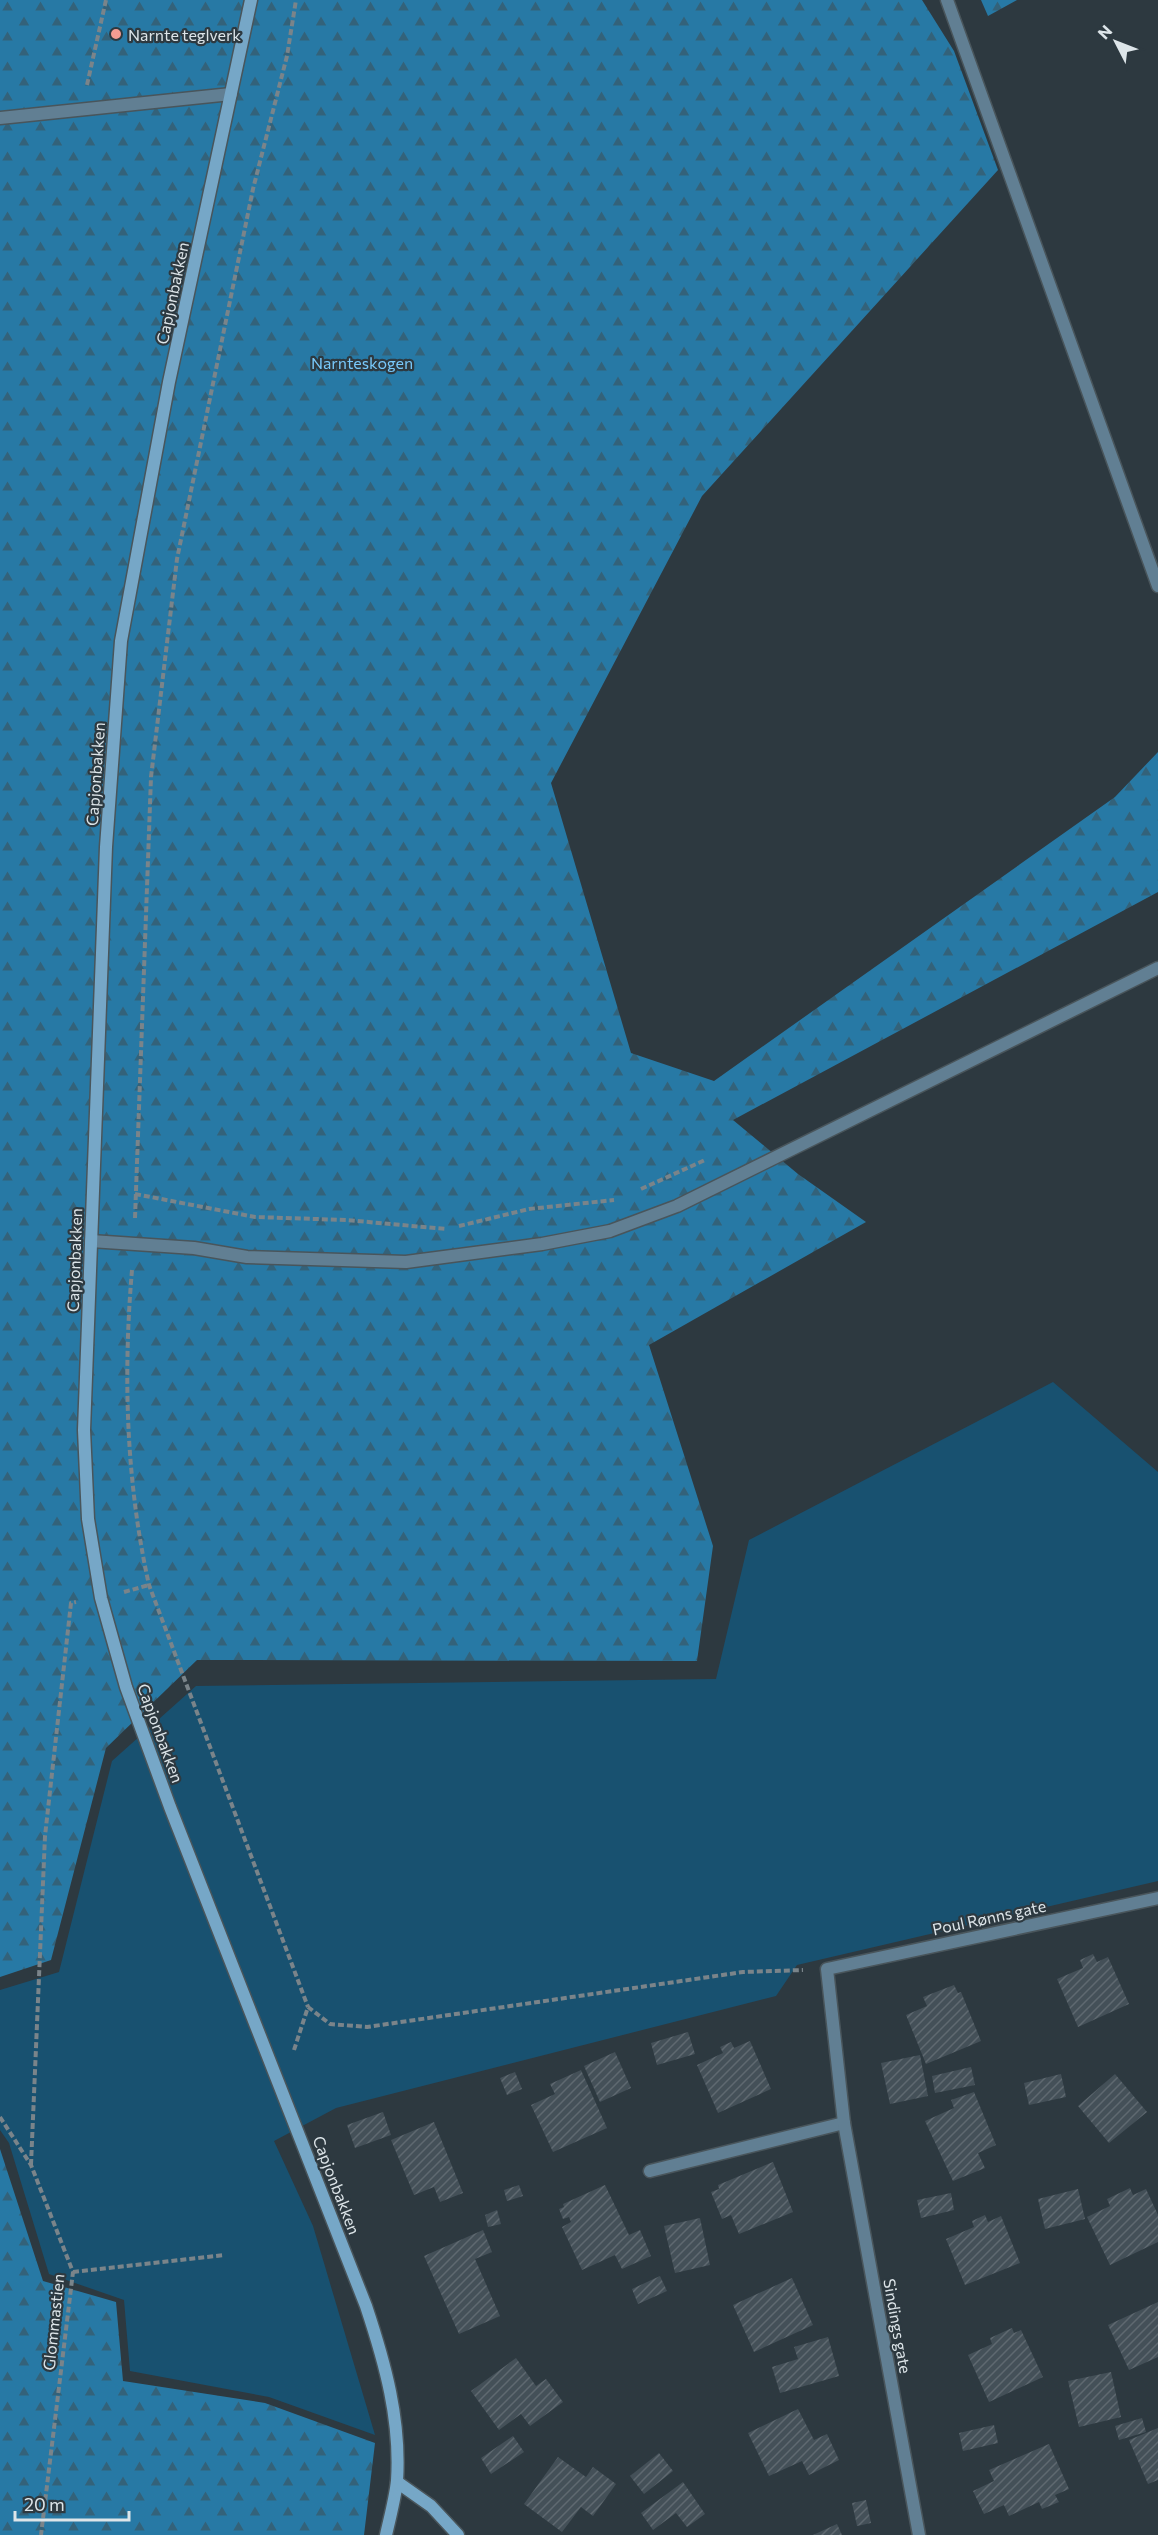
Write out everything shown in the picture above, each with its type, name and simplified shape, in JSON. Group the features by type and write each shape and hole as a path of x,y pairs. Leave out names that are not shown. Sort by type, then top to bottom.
{"main road":[{"name":"Capjonbakken","path":"251,0 169,382 121,641 106,859 91,1241 84,1430 88,1519 101,1598 126,1687 162,1785 366,2306 385,2365 396,2421 397,2482 386,2535"},
{"path":"397,2482 430,2506 458,2535"}],"street":[{"path":"947,0 1158,586"},
{"path":"0,118 80,112 231,94"},
{"path":"91,1241 194,1248 247,1257 406,1262 542,1244 610,1231 677,1206 1158,968"},
{"name":"Poul Rønns gate","path":"828,1969 1158,1898"},
{"name":"Sindings gate","path":"828,1969 844,2123 919,2535"},
{"path":"650,2171 844,2123"}],"path":[{"path":"80,112 106,0"},
{"path":"296,0 287,56 253,189 177,559 151,777 128,1401 130,1476 136,1527 149,1585 308,2007 330,2024 366,2027 743,1972 828,1969"},
{"path":"639,1190 715,1156"},
{"path":"135,1194 255,1217 346,1220 450,1229 529,1209 618,1199"},
{"path":"31,2165 45,1836 71,1603 101,1598 149,1585"},
{"path":"278,2080 290,2062 308,2007"},
{"name":"Glommastien","path":"0,2117 31,2165 73,2272 41,2535"},
{"path":"73,2272 225,2255"}],"shaded area":[{"path":"1053,1382 1158,1472 1158,1881 797,1965 776,1996 336,2108 274,2141 313,2226 375,2435 269,2397 130,2371 124,2300 49,2274 9,2143 0,2130 0,1990 59,1972 112,1761 196,1686 716,1679 749,1540"}],"green space":[{"name":"Narnteskogen","path":"0,0 922,0 954,51 998,170 702,496 551,783 631,1053 714,1081 1115,797 1158,752 1158,892 733,1120 798,1174 866,1222 649,1345 713,1546 697,1661 197,1660 106,1748 51,1960 0,1977"},
{"path":"981,0 1017,0 988,16"},
{"path":"0,2149 43,2281 116,2302 123,2381 265,2403 375,2443 364,2535 0,2535"}],"building":[{"path":"1093,1954 1097,1962 1108,1957 1129,2004 1078,2027 1057,1979 1083,1968 1080,1960"},
{"path":"954,1985 958,1993 961,1992 981,2041 926,2064 906,2015 927,2006 923,1997"},
{"path":"688,2032 695,2054 657,2065 651,2043"},
{"path":"750,2041 771,2089 718,2113 697,2065 723,2053 720,2047 731,2042 734,2048"},
{"path":"615,2052 631,2088 600,2102 584,2066"},
{"path":"920,2055 928,2096 890,2104 881,2063"},
{"path":"971,2067 975,2085 935,2093 932,2076"},
{"path":"581,2070 607,2128 553,2152 531,2105 555,2094 550,2084"},
{"path":"515,2072 522,2089 507,2095 500,2078"},
{"path":"1061,2074 1066,2097 1029,2105 1024,2083"},
{"path":"1115,2074 1147,2112 1109,2143 1078,2106"},
{"path":"974,2092 996,2145 978,2153 985,2168 953,2181 925,2121 954,2108 951,2100"},
{"path":"383,2112 391,2135 355,2148 347,2125"},
{"path":"434,2122 463,2193 440,2202 434,2187 414,2195 391,2140"},
{"path":"773,2162 793,2212 739,2234 731,2215 722,2219 711,2192 719,2189 718,2185"},
{"path":"519,2185 523,2196 507,2201 504,2190"},
{"path":"605,2185 629,2235 640,2230 651,2256 622,2269 615,2255 582,2270 562,2227 571,2222 569,2217 563,2219 559,2209 564,2207 563,2204"},
{"path":"1130,2188 1133,2195 1146,2189 1158,2215 1158,2242 1110,2265 1087,2217 1110,2206 1107,2199"},
{"path":"1078,2189 1085,2219 1045,2229 1038,2199"},
{"path":"951,2193 954,2210 921,2218 917,2200"},
{"path":"497,2210 501,2224 488,2227 485,2215"},
{"path":"985,2215 988,2222 1001,2216 1020,2263 965,2285 946,2239 974,2227 972,2221"},
{"path":"700,2218 710,2265 675,2273 664,2226"},
{"path":"483,2230 492,2252 475,2259 500,2316 459,2334 424,2256"},
{"path":"660,2276 667,2291 638,2304 632,2289"},
{"path":"792,2278 813,2325 754,2352 733,2305"},
{"path":"1158,2302 1158,2357 1129,2370 1108,2325"},
{"path":"1012,2328 1014,2333 1021,2330 1043,2377 989,2402 968,2355 992,2344 990,2338"},
{"path":"828,2337 839,2376 780,2393 772,2367 798,2359 794,2347"},
{"path":"516,2358 536,2386 546,2379 563,2402 530,2426 521,2414 499,2430 471,2391"},
{"path":"1111,2372 1121,2417 1079,2427 1068,2381"},
{"path":"798,2409 814,2440 827,2434 839,2460 809,2475 802,2461 769,2476 748,2433"},
{"path":"1142,2418 1146,2432 1119,2440 1115,2426"},
{"path":"994,2425 998,2443 963,2451 959,2433"},
{"path":"1158,2428 1158,2480 1148,2484 1129,2440"},
{"path":"513,2436 524,2452 491,2474 481,2458"},
{"path":"1049,2444 1069,2489 1055,2495 1059,2502 1042,2509 1039,2502 1009,2516 1004,2505 984,2514 973,2491 994,2481 989,2470"},
{"path":"659,2453 673,2471 644,2494 630,2476"},
{"path":"558,2457 586,2477 593,2467 616,2484 593,2516 581,2507 562,2532 524,2504"},
{"path":"683,2482 705,2514 687,2527 676,2513 653,2530 641,2513"},
{"path":"866,2500 871,2523 857,2526 852,2503"},
{"path":"837,2524 842,2535 813,2535"}],"place":[{"name":"Narnte teglverk","path":"116,34"}]}
